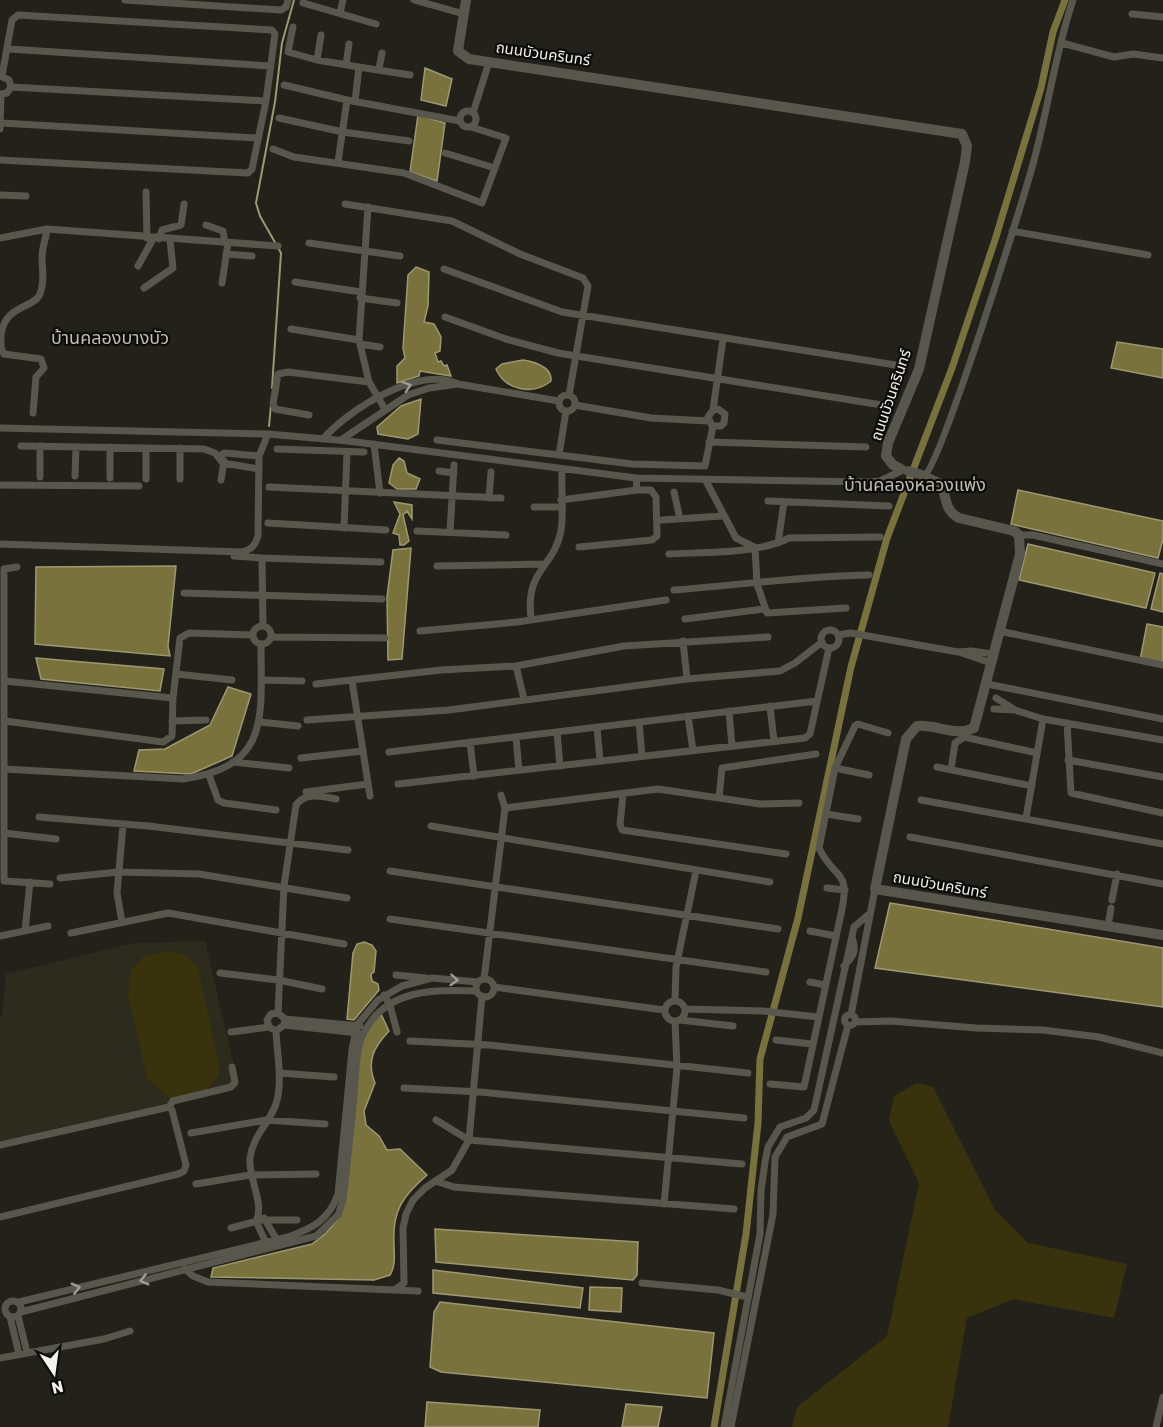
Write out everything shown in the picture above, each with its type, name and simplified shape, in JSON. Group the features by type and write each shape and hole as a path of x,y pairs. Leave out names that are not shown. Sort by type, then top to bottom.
{"street":[{"path":"125,0 281,10 286,8 288,0"},
{"path":"340,13 343,0"},
{"path":"414,0 464,14"},
{"name":"ถนนบัวนครินทร์","path":"466,0 458,51 469,59 962,134 967,146 965,162 919,369 888,443 886,456 893,465 904,470"},
{"path":"924,476 972,358 1012,231 1034,159 1073,0"},
{"path":"303,3 376,24"},
{"path":"1131,14 1163,17"},
{"path":"0,160 248,173 252,169 266,101 275,34 272,30 18,15 12,20 9,50 1,76 9,80 11,87 7,93 0,94 1,126 258,138"},
{"path":"293,27 288,52 317,60 410,75"},
{"path":"317,60 321,35"},
{"path":"1062,43 1114,57 1133,54 1163,58"},
{"path":"346,65 349,44"},
{"path":"9,50 270,66"},
{"path":"379,69 382,53"},
{"path":"471,127 476,119 473,113 489,62"},
{"path":"339,162 343,132 359,67"},
{"path":"273,149 294,157 405,173 482,203 506,138 464,127 460,121 351,101 284,85"},
{"path":"11,87 266,101"},
{"path":"460,121 462,113 473,113"},
{"path":"279,118 343,132 410,141"},
{"path":"445,153 495,168"},
{"path":"146,192 153,239"},
{"path":"0,195 26,196"},
{"path":"138,266 148,253 153,239 162,230 181,225 184,204"},
{"path":"345,204 452,222 520,254 584,278 588,286 578,355 569,395"},
{"path":"368,207 366,251 360,295 359,342 369,382 385,409"},
{"path":"206,225 223,231 226,254 222,283"},
{"path":"33,413 36,377 44,368 44,362 37,358 4,354 0,347 2,327 7,318 15,310 39,297 45,268 42,254 47,230"},
{"path":"0,238 47,230 278,246"},
{"path":"1012,231 1148,255"},
{"path":"144,288 173,268 170,240"},
{"path":"309,243 400,256"},
{"path":"226,254 252,256"},
{"path":"444,270 548,308 723,339 902,366"},
{"path":"295,282 397,303"},
{"path":"445,317 540,349 888,406"},
{"path":"291,329 380,347"},
{"path":"437,440 632,464 705,466 723,339"},
{"path":"309,415 275,409 273,404 278,374 288,372 369,382"},
{"path":"323,439 348,415 378,398 396,389 434,378 559,401"},
{"path":"341,440 408,395 429,388 458,384"},
{"path":"559,401 564,395 569,395"},
{"path":"569,395 573,398 575,405"},
{"path":"559,401 561,408 566,411"},
{"path":"559,455 566,411 575,405 651,418 721,426 726,419 722,411 713,410"},
{"path":"0,428 268,434 341,440 636,478 868,483 880,481 904,470 941,484 945,502 951,514 959,518 1014,531 1019,535 1033,535 1163,564"},
{"path":"0,544 241,552 249,550 255,545 258,536 259,456 268,434"},
{"path":"709,442 866,447"},
{"path":"374,444 380,493"},
{"path":"21,446 208,449 222,455 259,456"},
{"path":"40,446 40,477"},
{"path":"75,476 76,447"},
{"path":"110,447 110,478"},
{"path":"146,448 146,479"},
{"path":"180,448 180,479"},
{"path":"277,449 364,452"},
{"path":"344,528 347,452"},
{"path":"221,480 222,455"},
{"path":"223,463 259,469"},
{"path":"439,471 454,469 450,532"},
{"path":"531,618 528,598 544,564 553,552 561,531 562,469"},
{"path":"489,498 491,472"},
{"path":"636,478 637,490"},
{"path":"706,481 722,516 736,538 755,547"},
{"path":"0,485 139,486"},
{"path":"269,487 501,498"},
{"path":"534,507 637,490 651,490 656,497 657,536 652,540 579,548"},
{"path":"675,492 680,519"},
{"path":"768,501 889,506"},
{"path":"778,543 784,502"},
{"path":"662,520 722,516"},
{"path":"268,522 386,530"},
{"path":"417,531 506,535"},
{"name":"ถนนบัวนครินทร์","path":"1019,535 1020,554 987,684 989,702 974,728 965,732 928,725 917,726 910,731 875,889 1163,935"},
{"path":"669,554 755,547 778,543 789,538 880,537"},
{"path":"755,547 756,584 764,609 771,615 846,608"},
{"path":"189,554 381,562"},
{"path":"262,558 263,625"},
{"path":"437,566 544,564"},
{"path":"17,567 4,569 4,881 50,884"},
{"path":"674,590 756,584 807,576 869,575"},
{"path":"184,593 382,599"},
{"path":"420,632 666,600"},
{"path":"685,619 764,609"},
{"path":"263,625 268,627 271,637 268,642 261,644 252,636 253,630 263,625"},
{"path":"829,648 822,642 822,636 828,631 838,635 851,633 876,636 992,659"},
{"path":"999,631 1163,665"},
{"path":"5,721 163,742 170,739 172,698 180,638 183,635 252,636"},
{"path":"829,648 838,644 838,635"},
{"path":"271,637 385,638"},
{"path":"316,684 441,670 516,666 624,646 768,637"},
{"path":"683,641 687,680"},
{"path":"308,720 449,710 524,699 780,671 795,663 822,642"},
{"path":"4,769 183,779 209,775 233,762 255,739 260,722 261,644"},
{"path":"398,784 808,736 829,648"},
{"path":"516,666 524,699"},
{"path":"176,674 232,680"},
{"path":"261,680 302,681"},
{"path":"4,681 172,698"},
{"path":"352,681 369,796"},
{"path":"987,684 1163,719"},
{"path":"389,752 817,701"},
{"path":"989,702 1043,719 1163,740"},
{"path":"770,706 774,741"},
{"path":"729,711 732,746"},
{"path":"688,716 693,751"},
{"path":"1026,818 1043,719"},
{"path":"172,721 206,720"},
{"path":"260,722 298,726"},
{"path":"639,722 642,756"},
{"path":"1067,723 1071,793 1163,813"},
{"path":"770,1084 804,1087 836,936 845,890 844,880 825,860 819,848 835,768 858,724 888,733"},
{"path":"597,727 600,761"},
{"path":"557,732 560,766"},
{"path":"516,737 519,771"},
{"path":"951,769 955,743 964,737 1037,753"},
{"path":"470,742 474,776"},
{"path":"301,758 363,751"},
{"path":"719,798 722,768 816,754"},
{"path":"1068,760 1163,777"},
{"path":"233,762 289,768"},
{"path":"937,767 1032,786"},
{"path":"835,768 869,775"},
{"path":"209,775 218,800 224,803 276,810"},
{"path":"306,792 368,784"},
{"path":"505,808 658,789 760,804 799,803"},
{"path":"285,1022 278,1013 278,980 284,886 289,842 298,802 318,795 336,799"},
{"path":"397,1288 404,1283 403,1228 406,1214 413,1200 452,1170 469,1140 472,1093 479,1046 479,993 492,932 505,808 501,795"},
{"path":"622,795 620,824 622,830 786,854"},
{"path":"921,800 1163,844"},
{"path":"826,813 858,819"},
{"path":"39,817 348,850"},
{"path":"122,922 117,892 123,825"},
{"path":"431,826 501,840 770,882"},
{"path":"4,833 56,839"},
{"path":"910,837 1163,884"},
{"path":"390,871 778,929"},
{"path":"675,1001 685,915 696,871"},
{"path":"60,878 118,872 199,874 347,898"},
{"path":"1108,926 1117,874"},
{"path":"25,931 30,882"},
{"path":"827,888 845,890"},
{"path":"731,1427 772,1214 775,1157 787,1137 822,1124 851,1021 868,915 875,889"},
{"path":"71,933 168,913 344,944"},
{"path":"724,1427 744,1296 762,1223 761,1191 768,1147 780,1127 806,1118 814,1110 844,966 854,957 856,947 851,937 854,927 868,915"},
{"path":"390,919 766,972"},
{"path":"0,936 48,926"},
{"path":"810,932 836,936"},
{"path":"220,974 278,980 322,989"},
{"path":"396,975 490,980 494,987"},
{"path":"267,1246 173,1264 19,1302 13,1300 5,1306 6,1312 16,1315 278,1243 316,1236 338,1215 343,1200 356,1028 384,995 402,986 432,978"},
{"path":"810,982 825,985"},
{"path":"402,986 407,995"},
{"path":"347,1134 358,1053 365,1030 380,1010 407,995 436,989 490,995 494,987"},
{"path":"494,987 664,1010"},
{"path":"384,995 390,1005 397,1032"},
{"path":"685,1010 675,1001 668,1004 664,1010 666,1017 677,1021 733,1026"},
{"path":"685,1010 763,1011 818,1017"},
{"path":"664,1204 674,1112 677,1021 685,1010"},
{"path":"267,1246 258,1218 250,1175 253,1144 276,1104 279,1073 273,1029 267,1020 271,1014 278,1013"},
{"path":"851,1021 891,1021 976,1028 1043,1030 1100,1037 1163,1053"},
{"path":"231,1032 273,1029 285,1022 365,1030"},
{"path":"776,1040 812,1044"},
{"path":"410,1041 479,1046 676,1068 748,1073"},
{"path":"0,1145 169,1107 173,1101 230,1088 235,1082 232,1067"},
{"path":"279,1073 334,1077"},
{"path":"404,1088 744,1118"},
{"path":"0,1217 184,1171 186,1166 172,1110 169,1107"},
{"path":"190,1133 266,1120 325,1124"},
{"path":"436,1120 469,1140 742,1164"},
{"path":"196,1184 250,1175 316,1174"},
{"path":"435,1181 454,1187 734,1209"},
{"path":"231,1228 258,1218 297,1220"},
{"path":"267,1220 278,1243"},
{"path":"173,1264 208,1282 397,1288 418,1291"},
{"path":"642,1283 744,1296"},
{"path":"19,1302 16,1315 23,1353"},
{"path":"0,1358 104,1339 130,1331"},
{"path":"1156,1427 1163,1397"}],"shaded area":[{"path":"425,68 452,79 446,106 421,100"},
{"path":"418,115 445,123 437,181 410,172"},
{"path":"416,267 429,272 428,306 424,322 434,324 441,337 440,351 435,353 438,362 441,361 444,366 447,365 451,376 420,371 419,376 397,383 397,366 405,358 403,348 408,275"},
{"path":"1117,342 1163,349 1163,378 1111,368"},
{"path":"523,360 546,369 551,376 551,381 536,388 520,388 506,382 496,369 502,364"},
{"path":"421,399 418,434 408,439 378,434 377,427 401,406"},
{"path":"399,458 404,461 407,473 420,479 416,489 397,489 389,483 393,465"},
{"path":"1018,490 1163,521 1163,539 1158,558 1011,524"},
{"path":"394,502 412,505 412,519 407,511 403,515 409,541 404,545 400,545 399,535 393,533 400,514"},
{"path":"1028,544 1155,573 1146,608 1019,580"},
{"path":"411,548 402,659 388,660 387,597 393,550"},
{"path":"176,566 168,646 170,656 35,644 36,567"},
{"path":"1160,573 1163,574 1163,612 1151,609"},
{"path":"1147,624 1163,627 1163,665 1140,660"},
{"path":"36,658 164,669 160,691 41,679"},
{"path":"228,687 251,694 232,756 191,774 134,771 139,750 165,749 210,725"},
{"path":"890,903 1163,948 1163,1007 875,968"},
{"path":"205,941 239,1087 0,1143 0,1016 2,1016 6,974 134,943"},
{"path":"364,942 372,945 376,951 374,972 371,974 372,981 378,984 379,990 354,1020 347,1019 353,953 357,944"},
{"path":"173,951 189,958 198,967 220,1071 206,1091 194,1096 170,1098 147,1078 128,994 131,970 144,956"},
{"path":"381,1014 389,1031 373,1055 371,1068 375,1083 364,1111 366,1125 379,1136 387,1150 400,1149 427,1175 405,1197 397,1213 394,1232 394,1264 390,1275 374,1280 211,1277 213,1268 312,1244 338,1219 359,1051 372,1022"},
{"path":"917,1083 933,1087 995,1210 1028,1243 1127,1264 1114,1318 1014,1299 967,1318 948,1427 792,1427 797,1407 887,1336 919,1183 889,1121 894,1096"},
{"path":"435,1229 638,1242 637,1275 633,1280 436,1262"},
{"path":"433,1270 583,1288 580,1308 433,1293"},
{"path":"590,1287 622,1288 621,1312 589,1310"},
{"path":"440,1302 714,1333 707,1398 441,1372 430,1367 434,1312"},
{"path":"427,1402 540,1410 538,1427 425,1427"},
{"path":"626,1404 662,1407 658,1427 622,1427"}],"waterway":[{"path":"272,388 281,253 260,216 256,203 275,102 282,43 294,0"},
{"path":"714,1427 746,1234 758,1123 760,1059 798,918 851,667 887,538 952,368 995,240 1041,88 1053,32 1065,0"},
{"path":"269,426 271,405"}],"district":[{"name":"บ้านคลองบางบัว","path":"110,338"},
{"name":"บ้านคลองหลวงแพ่ง","path":"915,485"}]}
